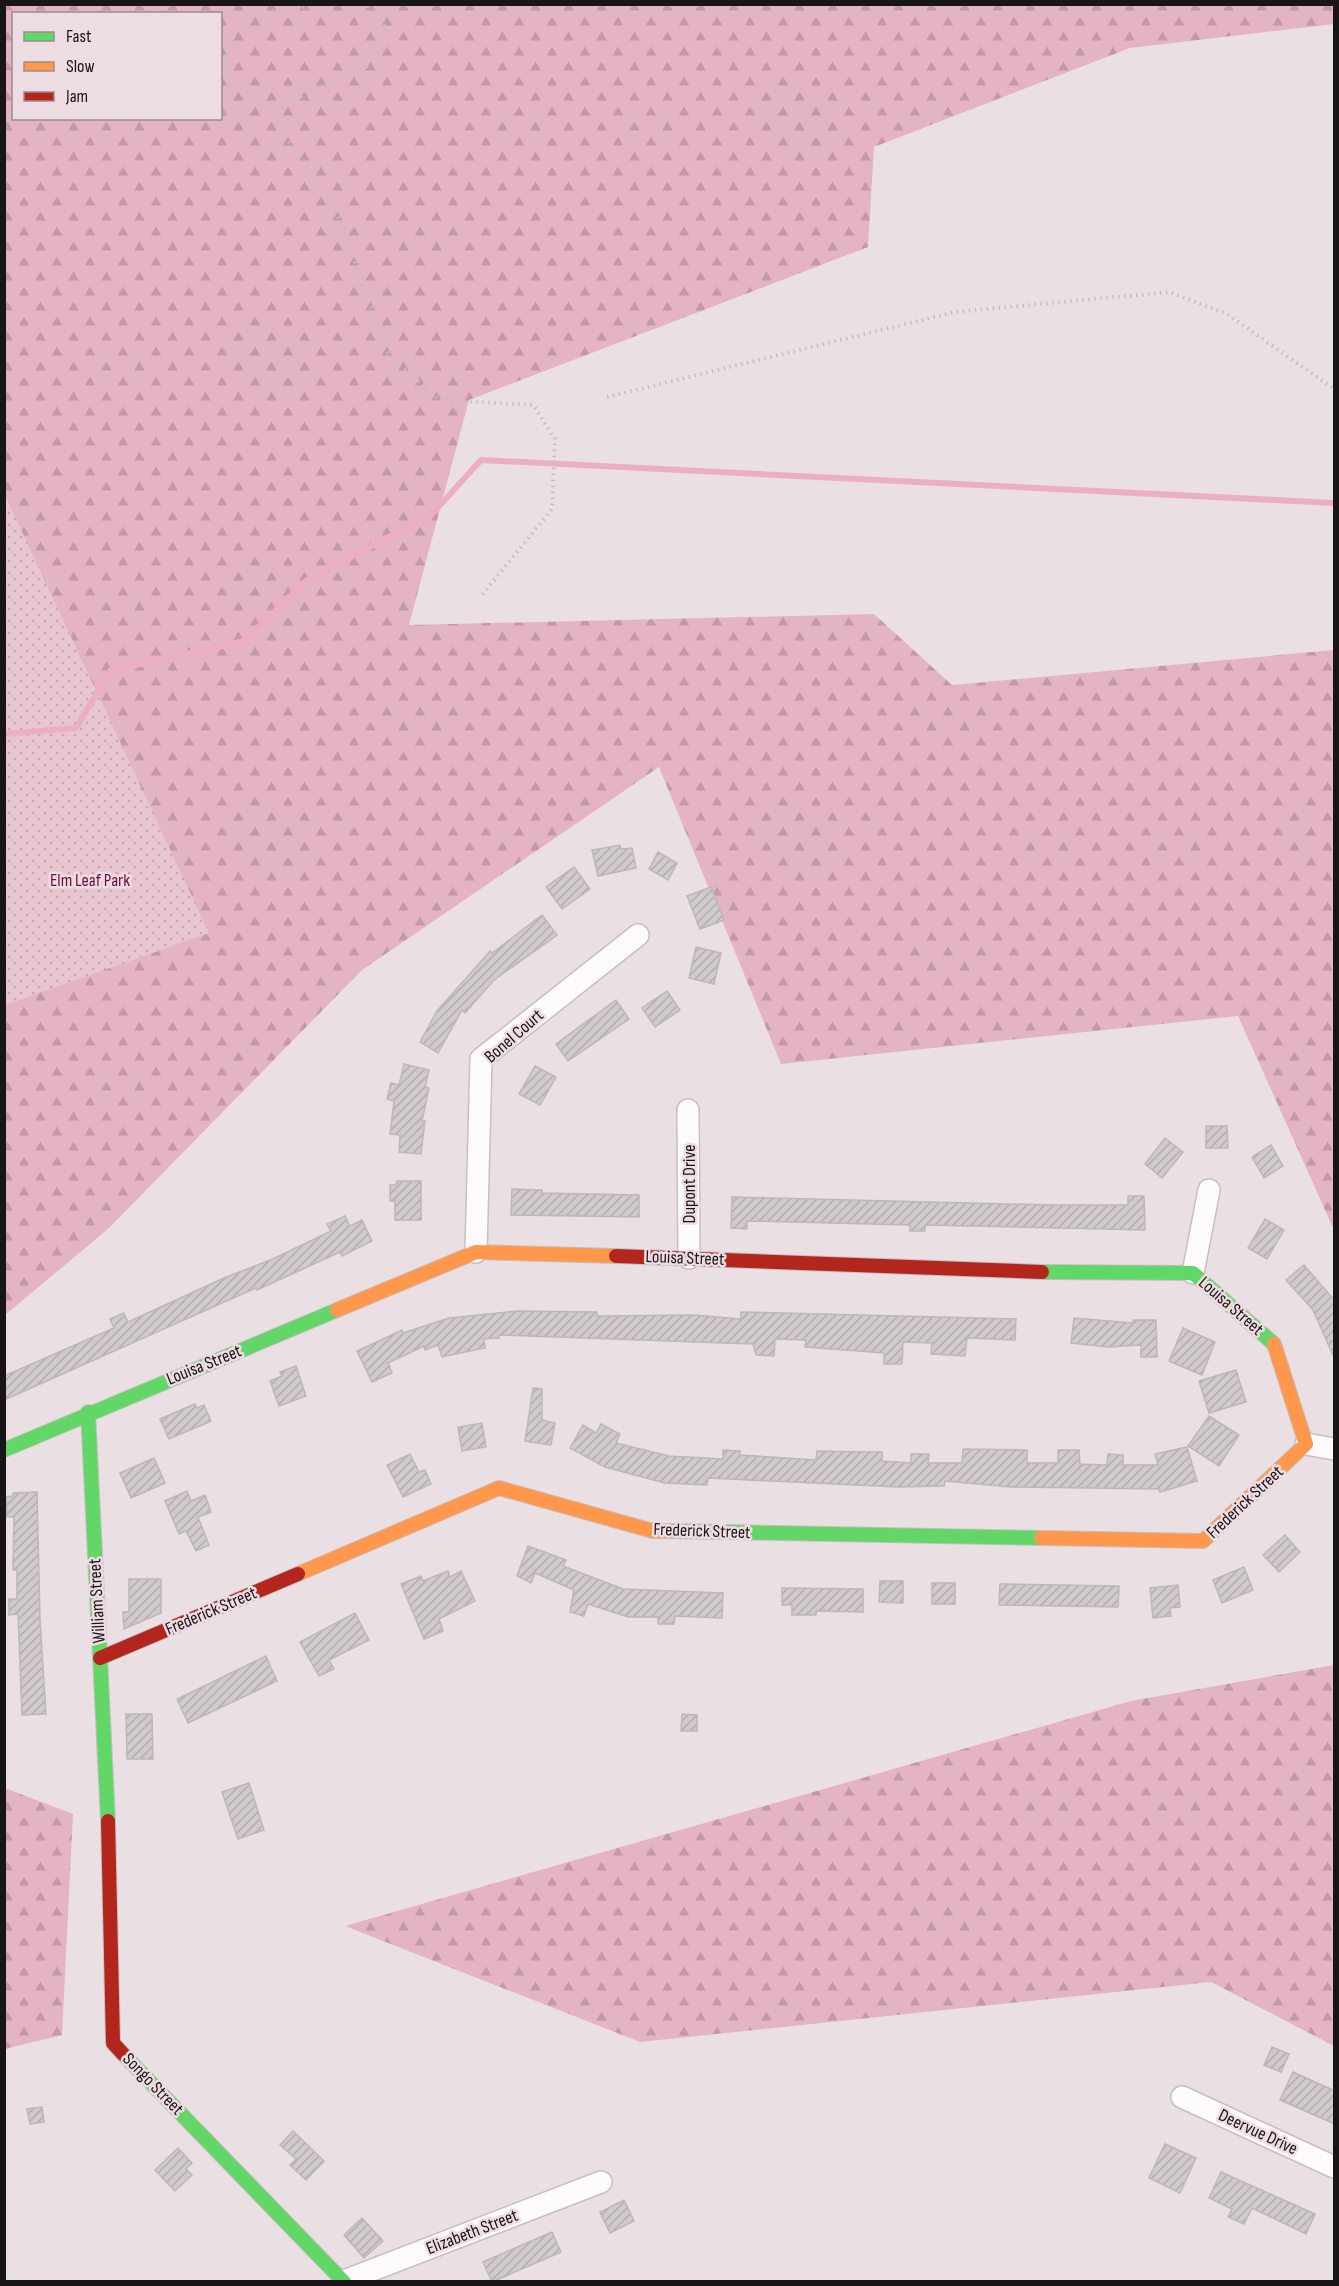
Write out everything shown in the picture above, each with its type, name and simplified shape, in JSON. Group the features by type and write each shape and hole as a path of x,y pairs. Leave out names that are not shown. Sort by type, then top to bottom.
{"street":[{"name":"Bonel Court","path":"476,1252 481,1059 638,935"},
{"name":"Dupont Drive","path":"688,1110 689,1258"},
{"path":"1193,1273 1209,1190"},
{"name":"Louisa Street","path":"4,1450 476,1252 689,1258 1008,1272 1193,1273 1274,1343 1306,1444"},
{"name":"William Street","path":"88,1413 107,1789"},
{"path":"1306,1444 1335,1449"},
{"name":"Frederick Street","path":"100,1658 499,1488 652,1531 1203,1541 1306,1444"},
{"name":"Songo Street","path":"107,1789 113,2043 344,2281"},
{"name":"Deervue Drive","path":"1182,2097 1335,2167"},
{"name":"Elizabeth Street","path":"344,2281 601,2182"}],"path":[{"path":"328,4 259,13 226,41 226,77 268,111 335,208 389,356 439,400 533,405 555,439 552,509 482,595"},
{"path":"268,111 373,64 386,28 367,4"},
{"path":"607,397 955,312 1169,292 1227,314 1335,389"}],"green space":[{"path":"5,5 1334,5 1334,24 1130,48 874,147 868,247 469,400 409,625 874,614 952,685 1334,650 1334,1230 1238,1016 781,1064 659,767 362,970 108,1229 5,1315"},
{"name":"Elm Leaf Park","path":"4,493 209,933 5,1005 4,1005"},
{"path":"1334,1665 1334,2046 1211,1982 640,2042 345,1926 1131,1701"},
{"path":"5,1788 73,1814 62,2035 5,2049"}],"building":[{"path":"620,845 621,849 632,848 636,868 598,876 592,850"},
{"path":"658,852 677,863 668,880 649,869"},
{"path":"574,867 590,889 562,909 546,887"},
{"path":"711,887 724,920 700,929 687,896"},
{"path":"542,915 557,935 494,980 465,1013 462,1010 438,1053 420,1042 437,1011 490,951 492,953"},
{"path":"696,947 721,953 714,984 689,978"},
{"path":"667,991 680,1010 655,1027 642,1008"},
{"path":"616,1000 629,1019 568,1061 556,1044"},
{"path":"404,1064 429,1070 425,1087 429,1088 422,1121 425,1121 421,1154 399,1152 400,1135 390,1134 394,1101 387,1099 391,1083 399,1085"},
{"path":"535,1066 556,1077 540,1105 519,1094"},
{"path":"1206,1126 1227,1126 1228,1148 1206,1148"},
{"path":"1165,1138 1183,1152 1162,1178 1145,1164"},
{"path":"1271,1145 1283,1166 1264,1178 1252,1157"},
{"path":"397,1181 421,1181 421,1220 395,1220 395,1201 390,1201 390,1185 396,1185"},
{"path":"512,1189 542,1190 542,1193 639,1195 639,1217 511,1215"},
{"path":"1128,1196 1144,1196 1145,1230 925,1225 925,1231 910,1231 910,1225 747,1221 747,1229 731,1228 732,1197 1128,1205"},
{"path":"345,1216 350,1226 362,1220 372,1241 342,1256 340,1252 257,1290 256,1288 4,1400 4,1376 114,1328 110,1319 124,1313 128,1322 224,1278 275,1258 331,1231 327,1224"},
{"path":"1265,1219 1284,1230 1267,1259 1248,1248"},
{"path":"1304,1265 1335,1301 1335,1360 1313,1310 1286,1280"},
{"path":"517,1311 597,1312 597,1316 694,1315 741,1319 741,1312 1016,1319 1015,1340 967,1338 965,1356 931,1354 932,1343 903,1342 902,1364 884,1364 884,1353 805,1347 806,1340 775,1339 774,1356 756,1355 753,1344 499,1335 499,1338 484,1339 485,1348 442,1357 438,1345 425,1350 424,1346 388,1363 392,1373 372,1382 357,1351 402,1330 403,1333 449,1318"},
{"path":"1074,1318 1133,1323 1133,1320 1156,1320 1157,1357 1141,1357 1141,1345 1108,1347 1071,1343"},
{"path":"1183,1328 1215,1342 1202,1375 1169,1361"},
{"path":"296,1366 306,1396 279,1406 270,1381 282,1376 280,1372"},
{"path":"1236,1370 1246,1402 1209,1413 1199,1381"},
{"path":"533,1388 542,1389 542,1420 555,1423 551,1445 525,1441"},
{"path":"195,1404 197,1408 204,1405 211,1421 169,1439 160,1419"},
{"path":"1209,1416 1239,1435 1219,1466 1188,1446"},
{"path":"482,1423 486,1447 462,1451 458,1427"},
{"path":"601,1424 620,1434 616,1443 669,1456 723,1459 723,1450 740,1451 740,1455 816,1460 817,1451 882,1452 882,1461 911,1463 911,1454 929,1454 928,1463 962,1463 963,1449 1027,1450 1027,1463 1058,1463 1058,1450 1079,1450 1080,1464 1107,1465 1108,1454 1123,1455 1123,1465 1158,1465 1155,1454 1187,1447 1197,1481 1160,1492 1159,1489 1011,1487 945,1481 944,1486 897,1487 708,1478 707,1485 665,1483 605,1467 570,1448 583,1425 596,1433"},
{"path":"410,1454 419,1472 425,1470 431,1484 403,1497 387,1465"},
{"path":"154,1458 165,1483 131,1498 120,1473"},
{"path":"187,1491 191,1501 205,1495 211,1512 198,1517 209,1545 196,1551 186,1531 179,1534 165,1501"},
{"path":"37,1492 40,1620 46,1714 22,1715 18,1614 9,1615 9,1599 17,1599 17,1570 13,1570 14,1517 7,1517 6,1497 13,1496 13,1493"},
{"path":"1285,1535 1300,1552 1279,1572 1263,1555"},
{"path":"528,1546 566,1560 563,1566 623,1589 723,1593 722,1618 675,1616 674,1624 658,1624 658,1617 628,1617 588,1604 584,1616 570,1612 574,1590 535,1573 531,1583 517,1576"},
{"path":"1244,1567 1253,1590 1222,1603 1213,1580"},
{"path":"448,1571 450,1577 461,1571 475,1601 439,1619 443,1631 424,1639 401,1584 421,1576 423,1581"},
{"path":"129,1579 161,1579 161,1613 124,1629 123,1612 129,1612"},
{"path":"880,1581 903,1581 903,1603 879,1602"},
{"path":"932,1583 955,1583 955,1604 932,1604"},
{"path":"1000,1584 1119,1586 1118,1607 999,1605"},
{"path":"1178,1585 1180,1607 1170,1608 1171,1616 1153,1618 1150,1588"},
{"path":"782,1588 863,1589 863,1612 816,1611 816,1615 792,1615 792,1605 782,1605"},
{"path":"355,1613 369,1640 329,1660 334,1669 319,1676 300,1642"},
{"path":"266,1656 277,1681 188,1723 177,1699"},
{"path":"126,1714 152,1714 153,1759 127,1759"},
{"path":"682,1714 697,1715 697,1731 681,1731"},
{"path":"249,1783 264,1830 238,1839 222,1792"},
{"path":"1272,2047 1289,2054 1281,2072 1264,2065"},
{"path":"1293,2072 1335,2091 1335,2124 1280,2100"},
{"path":"42,2107 44,2122 30,2124 27,2109"},
{"path":"293,2131 324,2161 306,2180 290,2165 296,2159 280,2145"},
{"path":"1165,2144 1196,2158 1180,2193 1149,2178"},
{"path":"178,2148 192,2163 186,2169 192,2175 175,2191 155,2170"},
{"path":"1221,2172 1315,2214 1306,2234 1252,2208 1244,2224 1228,2217 1232,2209 1209,2198"},
{"path":"624,2200 634,2221 610,2233 600,2212"},
{"path":"362,2218 383,2241 364,2258 344,2235"},
{"path":"552,2232 561,2252 492,2282 483,2262"}],"waterway":[{"path":"4,734 76,728 110,671 244,641 306,581 432,514 481,460 1334,503"}],"traffic: fast":[{"path":"1042,1272 1193,1273 1274,1344"},
{"path":"4,1450 337,1310"},
{"path":"88,1412 108,1821"},
{"path":"670,1531 1041,1538"},
{"path":"123,2054 344,2282"}],"traffic: slow":[{"path":"337,1310 476,1252 616,1256"},
{"path":"1041,1538 1203,1541 1306,1444 1274,1344"},
{"path":"298,1574 499,1488 653,1531 670,1531"}],"traffic: jam":[{"path":"616,1256 1042,1272"},
{"path":"100,1658 298,1574"},
{"path":"108,1821 113,2043 123,2054"}]}
